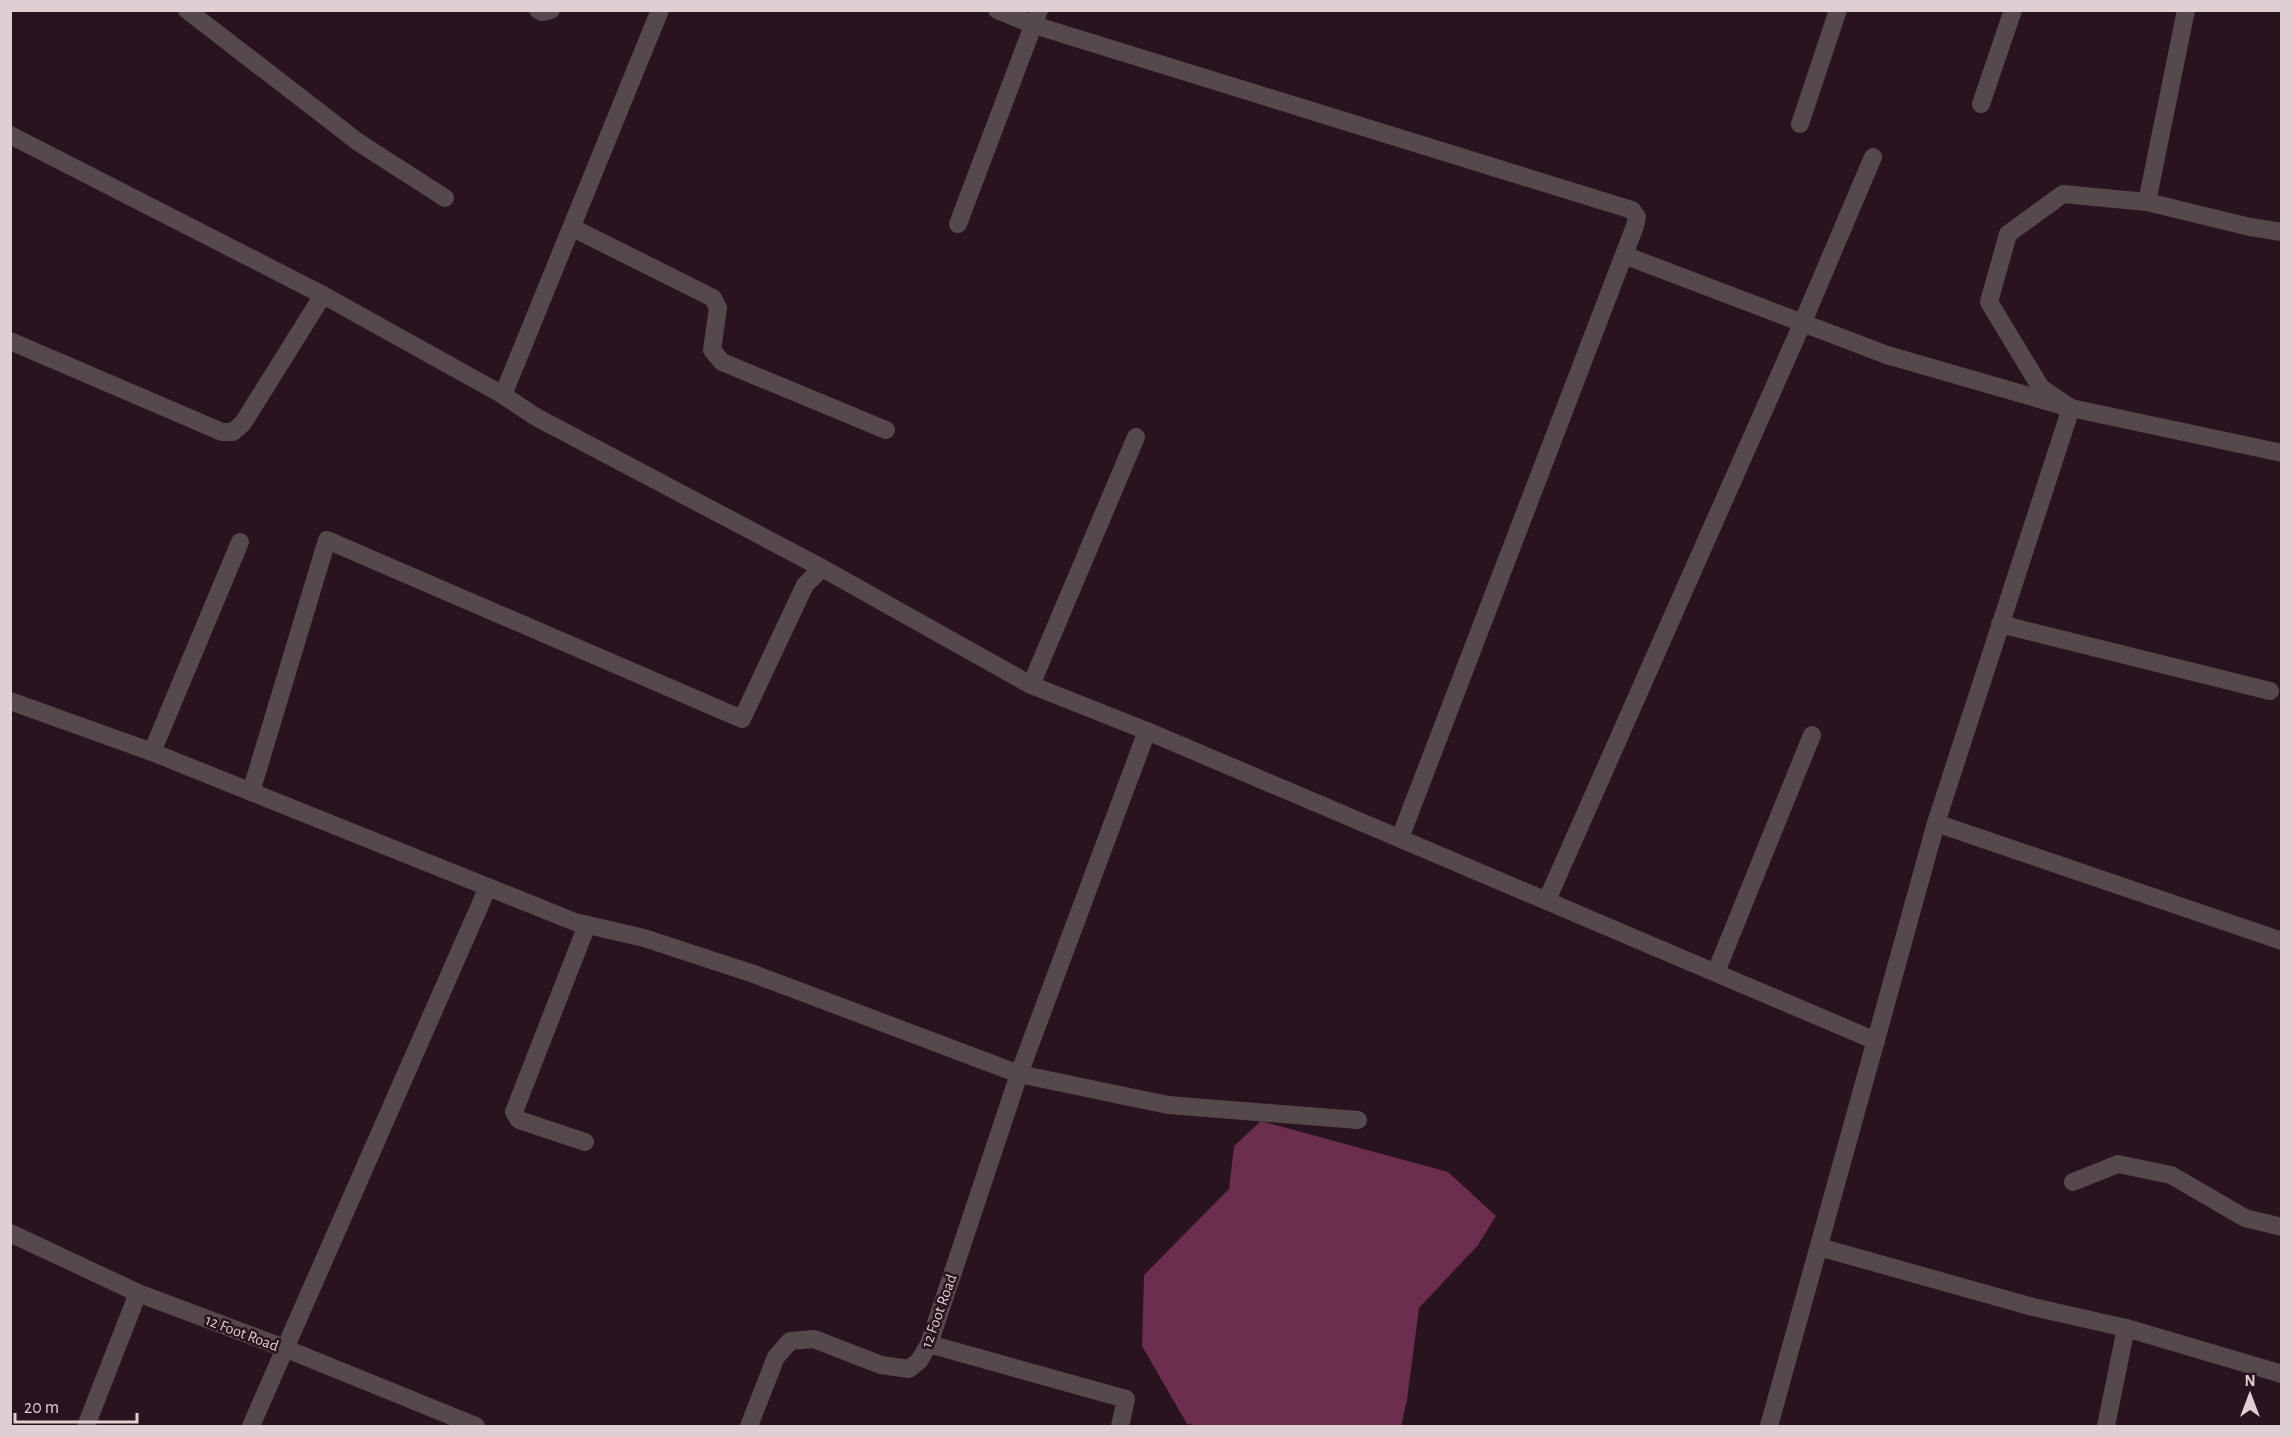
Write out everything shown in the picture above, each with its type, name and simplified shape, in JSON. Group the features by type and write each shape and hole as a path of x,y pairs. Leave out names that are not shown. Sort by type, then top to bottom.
{"street":[{"path":"187,10 358,142 446,198"},
{"path":"538,10 542,12 551,10"},
{"path":"503,395 660,10"},
{"path":"997,10 1037,18 1632,210 1637,217 1400,838"},
{"path":"1800,124 1838,10"},
{"path":"1981,104 2013,10"},
{"path":"2146,202 2186,10"},
{"path":"958,224 1037,18"},
{"path":"10,135 323,296 503,395 536,417 822,568 1030,685 1147,731 1876,1041"},
{"path":"1547,900 1802,324 1873,157"},
{"path":"2071,408 2042,388 1989,302 2008,234 2063,194 2146,202 2250,227 2282,232"},
{"path":"573,228 713,297 718,308 712,351 722,362 886,430"},
{"path":"1624,255 1887,355 2071,408 2282,453"},
{"path":"10,341 222,432 233,432 243,423 323,296"},
{"path":"1769,1426 1936,823 2071,408"},
{"path":"1030,685 1136,437"},
{"path":"251,792 327,540 742,719 806,585 822,568"},
{"path":"152,752 240,542"},
{"path":"2000,624 2270,691"},
{"path":"10,700 152,752 587,925 644,938 754,974 1019,1074 1168,1105 1358,1120"},
{"name":"12 Foot Road","path":"749,1426 776,1357 790,1341 814,1339 881,1365 909,1369 919,1361 929,1344 1019,1074 1147,731"},
{"path":"1716,972 1812,735"},
{"path":"1936,823 2282,941"},
{"path":"251,1426 488,887"},
{"path":"585,1142 519,1120 514,1112 587,925"},
{"path":"2073,1182 2118,1164 2171,1175 2245,1218 2282,1227"},
{"name":"12 Foot Road","path":"10,1233 138,1293 284,1348 476,1426"},
{"path":"1820,1247 2033,1307 2126,1328 2282,1374"},
{"path":"86,1426 138,1293"},
{"path":"2106,1426 2126,1328"},
{"path":"929,1344 1126,1399 1120,1426"}],"shaded area":[{"path":"1261,1121 1448,1172 1496,1216 1478,1245 1419,1308 1407,1400 1401,1426 1205,1426 1187,1424 1142,1346 1144,1275 1229,1189 1234,1146"}]}
